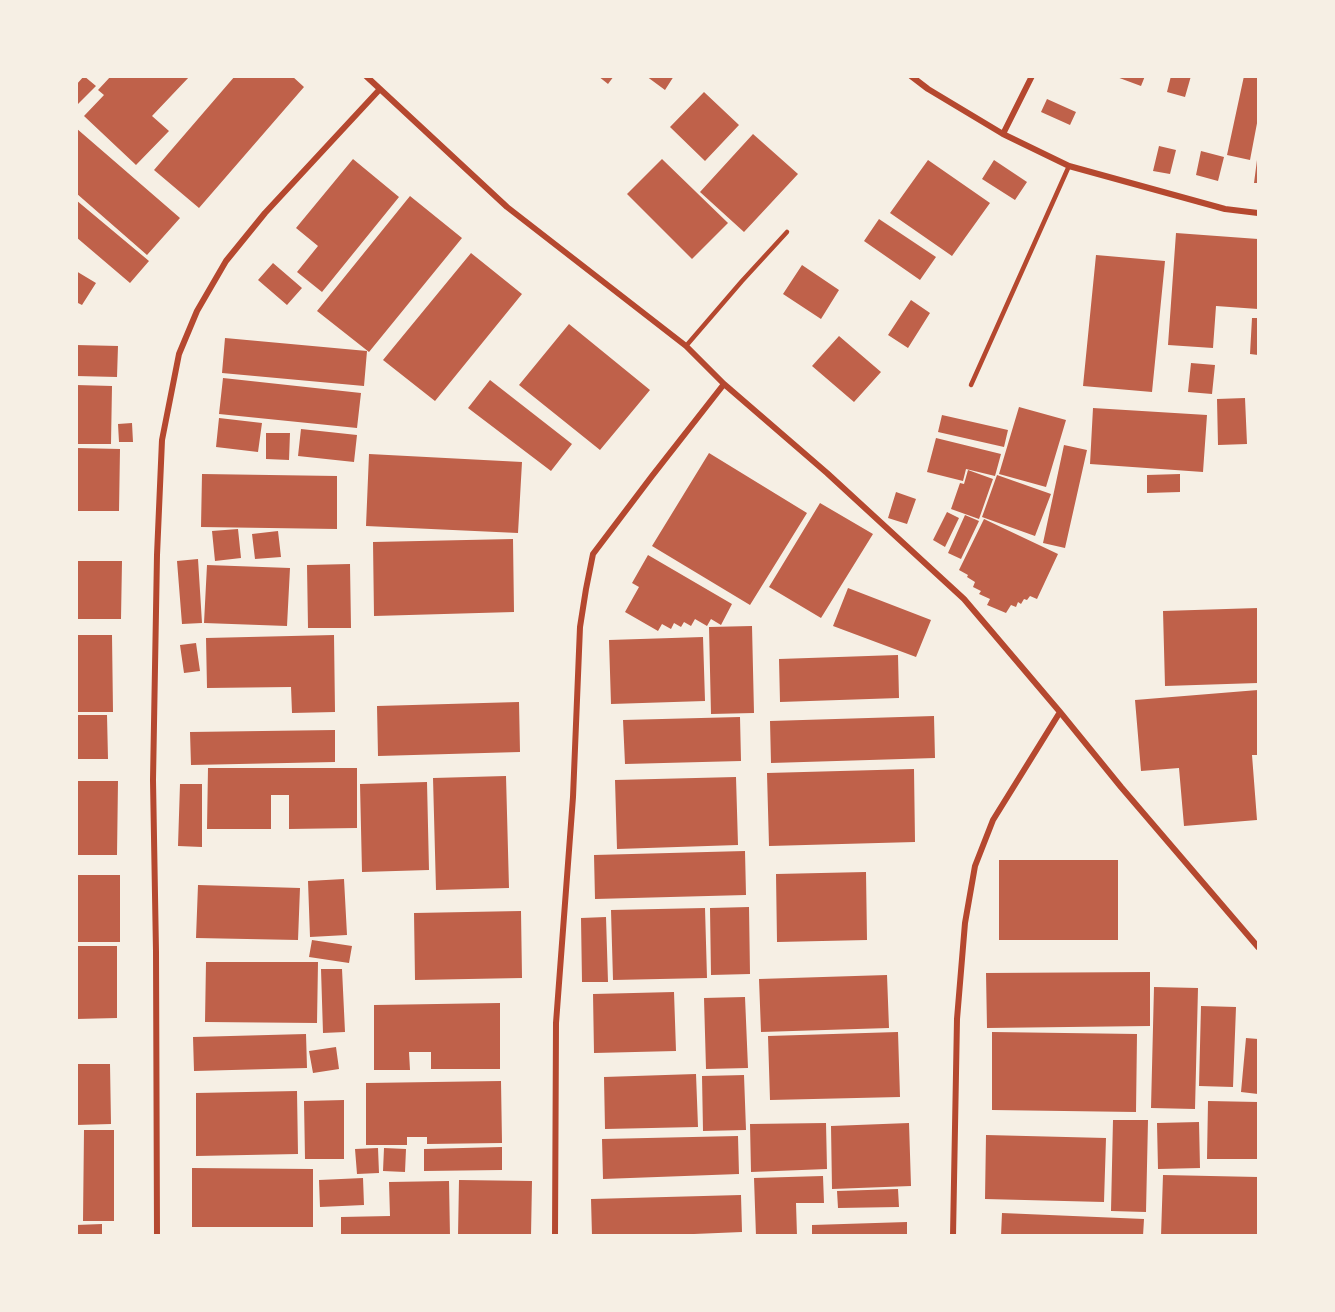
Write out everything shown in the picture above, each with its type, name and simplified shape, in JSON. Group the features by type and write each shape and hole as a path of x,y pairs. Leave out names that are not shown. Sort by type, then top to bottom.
{"street":[{"path":"366,76 507,207 686,346 724,384 964,599 1120,787 1258,947"},
{"path":"911,76 928,89 1003,134 1069,166 1225,209 1258,213"},
{"path":"1003,134 1032,76"},
{"path":"157,1236 153,780 157,555 162,440 179,354 197,311 226,261 265,213 380,89"},
{"path":"555,1236 556,1023 573,797 580,627 585,589 593,554 724,384"},
{"path":"953,1236 957,1019 965,922 975,866 993,819 1060,712"}],"lane":[{"path":"971,385 1069,166"},
{"path":"686,346 742,280 787,232"}],"building":[{"path":"84,76 96,86 76,106 76,85"},
{"path":"111,76 190,76 152,116 169,131 136,165 84,116 104,95 98,90"},
{"path":"235,76 292,76 304,87 199,208 154,170"},
{"path":"598,76 614,76 608,84"},
{"path":"646,76 674,76 665,90"},
{"path":"1114,76 1145,76 1141,86"},
{"path":"1171,76 1191,76 1185,97 1167,92"},
{"path":"1244,76 1258,76 1258,118 1250,160 1227,155"},
{"path":"704,92 739,125 705,161 670,127"},
{"path":"1047,99 1076,112 1070,125 1041,112"},
{"path":"76,128 180,218 147,255 76,193"},
{"path":"753,134 798,174 744,232 700,192"},
{"path":"1159,146 1176,150 1170,174 1153,171"},
{"path":"1201,151 1224,157 1218,181 1196,175"},
{"path":"353,159 399,197 322,292 297,272 318,246 296,228"},
{"path":"662,159 728,223 692,259 627,194"},
{"path":"928,160 990,203 952,256 890,213"},
{"path":"994,160 1027,182 1015,200 982,179"},
{"path":"1257,160 1258,183 1254,183"},
{"path":"410,196 462,238 369,352 317,311"},
{"path":"76,200 149,261 130,283 76,237"},
{"path":"879,219 936,257 920,280 864,241"},
{"path":"1176,233 1258,239 1258,309 1216,306 1213,348 1168,345"},
{"path":"471,253 522,294 435,401 383,360"},
{"path":"1096,255 1165,261 1152,392 1083,386"},
{"path":"273,263 302,288 287,305 258,280"},
{"path":"802,265 839,290 821,319 783,294"},
{"path":"76,271 96,283 82,305 76,302"},
{"path":"911,300 930,313 908,348 888,335"},
{"path":"1252,318 1258,318 1258,355 1250,354"},
{"path":"569,324 650,390 600,450 519,385"},
{"path":"839,336 881,372 854,402 812,366"},
{"path":"225,338 367,351 364,386 222,373"},
{"path":"76,345 118,346 117,377 76,376"},
{"path":"1191,363 1215,365 1212,394 1188,392"},
{"path":"223,378 361,393 357,428 219,414"},
{"path":"490,380 572,444 551,471 468,408"},
{"path":"76,385 112,386 111,444 76,444"},
{"path":"1245,398 1247,444 1218,445 1217,399"},
{"path":"1019,407 1066,420 1046,487 999,474"},
{"path":"1093,408 1207,415 1203,472 1090,464"},
{"path":"942,415 1008,430 1004,447 938,432"},
{"path":"219,418 262,423 258,452 216,447"},
{"path":"132,423 133,442 119,442 118,424"},
{"path":"301,429 357,435 354,462 298,456"},
{"path":"266,433 290,433 289,460 266,459"},
{"path":"936,438 1001,454 995,476 966,469 963,481 927,472"},
{"path":"1064,445 1087,450 1065,548 1043,543"},
{"path":"76,448 120,449 119,511 76,511"},
{"path":"709,453 807,513 750,605 652,546"},
{"path":"369,454 522,462 518,533 366,526"},
{"path":"968,470 993,479 979,519 951,509 960,483 964,484"},
{"path":"202,474 337,476 337,529 201,527"},
{"path":"1180,474 1180,492 1147,493 1147,475"},
{"path":"997,475 1051,494 1035,536 982,517"},
{"path":"896,492 916,499 907,524 888,518"},
{"path":"820,503 873,534 821,618 769,587"},
{"path":"947,512 959,518 945,547 933,540"},
{"path":"965,515 979,521 961,559 948,553"},
{"path":"984,519 1058,554 1037,599 1030,596 1021,604 1018,602 1016,607 1011,605 1006,613 987,605 990,599 979,594 981,591 973,587 975,582 959,570"},
{"path":"238,529 241,558 215,561 212,531"},
{"path":"278,531 281,557 255,559 252,534"},
{"path":"513,539 514,612 374,616 373,542"},
{"path":"648,555 732,604 721,625 711,619 707,626 695,619 691,626 684,622 681,627 674,623 671,629 662,624 658,631 625,612 639,587 632,583"},
{"path":"198,559 202,623 182,624 177,561"},
{"path":"76,561 122,561 121,619 76,619"},
{"path":"350,564 351,628 308,628 307,565"},
{"path":"207,565 290,568 287,626 204,623"},
{"path":"848,588 931,620 916,657 833,626"},
{"path":"1258,608 1258,683 1165,686 1163,611"},
{"path":"752,626 754,713 711,714 709,627"},
{"path":"76,635 112,635 113,712 76,712"},
{"path":"334,635 335,712 292,713 291,687 207,688 206,638"},
{"path":"703,637 705,701 611,704 609,640"},
{"path":"196,643 200,671 184,673 180,645"},
{"path":"898,655 899,698 780,702 779,659"},
{"path":"1258,690 1258,755 1252,755 1257,820 1184,826 1179,768 1141,771 1135,700"},
{"path":"519,702 520,752 378,756 377,706"},
{"path":"76,715 107,715 108,759 76,759"},
{"path":"934,716 935,758 771,763 770,721"},
{"path":"740,717 741,761 625,764 623,720"},
{"path":"335,730 335,762 191,765 190,732"},
{"path":"208,768 357,768 357,828 289,829 289,795 271,795 271,829 207,829"},
{"path":"914,769 915,842 769,846 767,773"},
{"path":"506,776 509,888 436,890 433,778"},
{"path":"736,777 738,845 617,849 615,780"},
{"path":"76,781 118,781 117,855 76,855"},
{"path":"427,782 429,870 362,872 360,784"},
{"path":"180,784 202,784 202,847 178,846"},
{"path":"745,851 746,895 595,899 594,855"},
{"path":"999,860 1118,860 1118,940 999,940"},
{"path":"866,872 867,940 777,942 776,874"},
{"path":"76,875 120,875 120,942 76,942"},
{"path":"344,879 347,935 310,937 308,881"},
{"path":"198,885 300,888 298,940 196,938"},
{"path":"749,907 750,974 711,975 710,908"},
{"path":"705,908 707,978 613,980 611,910"},
{"path":"521,911 522,978 415,980 414,913"},
{"path":"606,917 608,982 582,982 581,918"},
{"path":"312,940 352,946 349,963 309,957"},
{"path":"76,946 117,946 117,1018 76,1019"},
{"path":"206,962 318,962 317,1023 205,1022"},
{"path":"321,969 342,969 345,1032 323,1033"},
{"path":"1150,972 1150,1026 987,1028 986,973"},
{"path":"887,975 889,1028 761,1032 759,979"},
{"path":"1154,987 1198,988 1195,1109 1151,1108"},
{"path":"674,992 676,1051 594,1053 593,994"},
{"path":"745,997 748,1068 706,1069 704,998"},
{"path":"500,1003 500,1069 431,1069 431,1052 409,1052 410,1070 374,1070 374,1005"},
{"path":"1201,1006 1236,1007 1233,1087 1199,1086"},
{"path":"898,1032 900,1097 770,1100 768,1036"},
{"path":"992,1032 1137,1034 1136,1112 992,1110"},
{"path":"306,1034 307,1068 194,1071 193,1037"},
{"path":"1246,1038 1258,1039 1258,1094 1241,1092"},
{"path":"336,1047 339,1069 313,1073 309,1051"},
{"path":"76,1064 110,1064 111,1124 76,1125"},
{"path":"696,1074 698,1127 605,1129 604,1077"},
{"path":"744,1075 746,1130 703,1131 702,1076"},
{"path":"501,1081 502,1143 427,1144 427,1137 407,1137 407,1145 366,1145 366,1083"},
{"path":"297,1091 298,1154 196,1156 196,1093"},
{"path":"344,1100 344,1159 305,1159 304,1101"},
{"path":"1208,1101 1258,1102 1258,1159 1207,1159"},
{"path":"1113,1120 1148,1120 1146,1212 1111,1211"},
{"path":"1199,1122 1200,1168 1158,1169 1157,1123"},
{"path":"826,1123 827,1169 751,1172 750,1124"},
{"path":"909,1123 911,1186 832,1189 831,1126"},
{"path":"84,1130 114,1130 114,1221 83,1221"},
{"path":"986,1135 1106,1138 1104,1202 985,1199"},
{"path":"738,1136 739,1174 603,1179 602,1139"},
{"path":"502,1147 502,1170 424,1171 424,1149"},
{"path":"378,1148 379,1173 357,1174 355,1149"},
{"path":"384,1148 406,1149 405,1172 383,1171"},
{"path":"192,1168 313,1169 313,1227 192,1227"},
{"path":"1163,1175 1258,1177 1258,1236 1161,1236"},
{"path":"823,1176 824,1203 796,1203 797,1236 756,1236 754,1178"},
{"path":"363,1178 364,1205 320,1207 319,1180"},
{"path":"459,1180 532,1181 531,1236 458,1236"},
{"path":"449,1181 450,1236 341,1236 341,1217 390,1216 389,1182"},
{"path":"898,1189 899,1207 838,1208 837,1191"},
{"path":"741,1195 742,1232 694,1234 694,1236 592,1236 591,1199"},
{"path":"1002,1213 1144,1219 1143,1236 1001,1236"},
{"path":"907,1222 907,1236 812,1236 812,1225"},
{"path":"102,1224 102,1236 76,1236 76,1225"}]}
